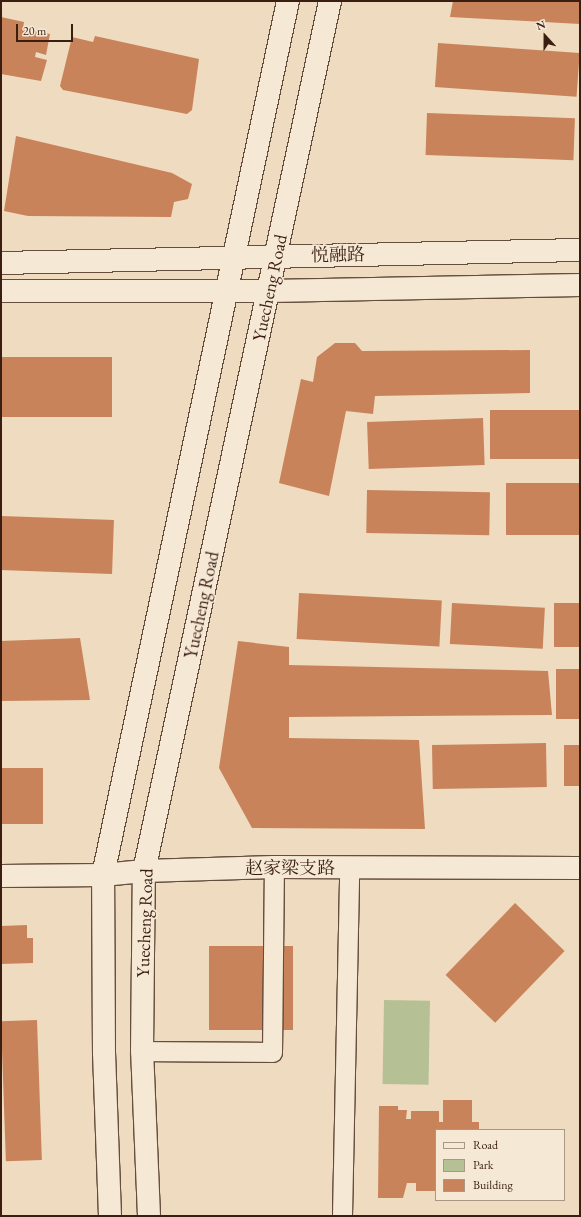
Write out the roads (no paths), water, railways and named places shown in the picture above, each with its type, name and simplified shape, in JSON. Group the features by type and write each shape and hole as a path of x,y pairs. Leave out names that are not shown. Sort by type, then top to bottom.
{"main road":[{"path":"110,1216 104,1054 103,875 225,290 288,1"},
{"name":"Yuecheng Road","path":"149,1216 142,1050 144,871 270,291 330,1"},
{"name":"悦融路","path":"1,263 580,250"},
{"name":"悦融路","path":"1,291 270,291 580,285"},
{"name":"赵家梁支路","path":"1,876 103,875 144,871 274,867 580,868"}],"street":[{"path":"142,1050 272,1052 274,867"},
{"path":"342,1215 349,868"}]}
